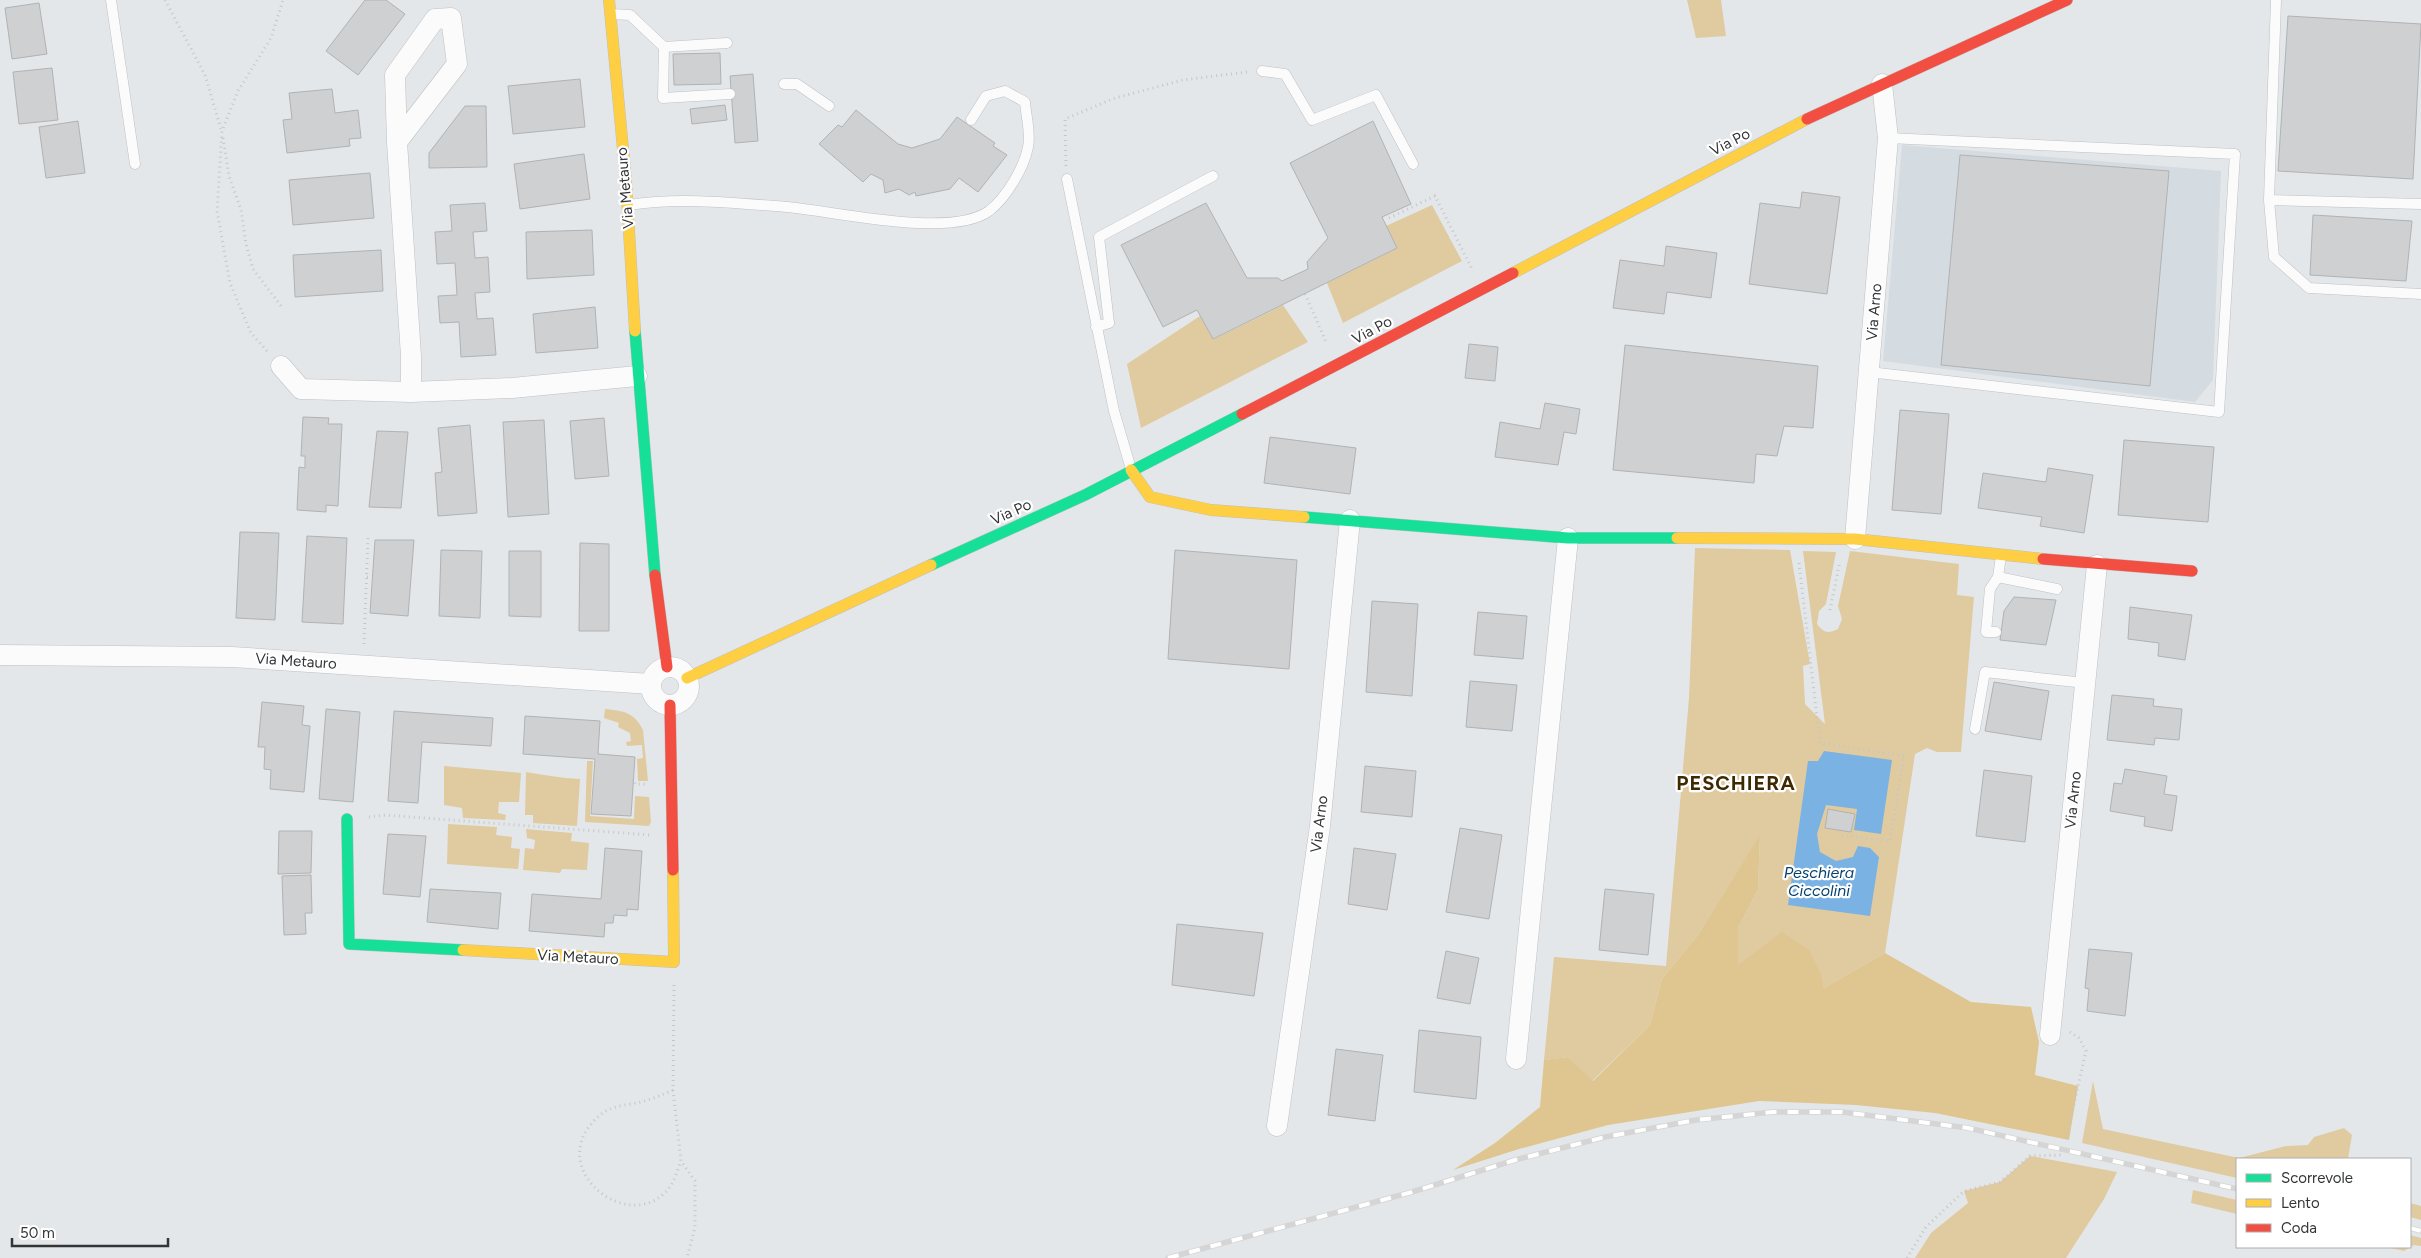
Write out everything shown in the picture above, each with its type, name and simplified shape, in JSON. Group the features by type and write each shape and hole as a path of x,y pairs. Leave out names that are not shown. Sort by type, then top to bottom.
{"street":[{"name":"Via Metauro","path":"609,0 628,205 637,376 658,605 667,667"},
{"name":"Via Po","path":"687,678 765,640 1085,495 1337,366 1723,162 1882,84 2067,0"},
{"path":"397,142 457,64 451,18 435,19 395,75 397,142 411,356 411,392"},
{"name":"Via Arno","path":"1850,540 1869,372 1888,138 1882,84"},
{"path":"281,366 301,389 411,392 512,388 637,376"},
{"path":"1131,470 1150,497 1211,510 1568,538 1850,540 2097,566 2192,571"},
{"name":"Via Arno","path":"1277,1126 1320,826 1350,520"},
{"path":"1516,1059 1568,538"},
{"name":"Via Arno","path":"2050,1035 2097,566"},
{"name":"Via Metauro","path":"0,655 232,657 651,684"},
{"path":"667,667 679,669 687,678 686,696 682,701 670,705 658,701 651,691 651,684 656,673 667,667"},
{"path":"670,705 674,962"},
{"name":"Via Metauro","path":"347,819 349,944 674,962"}],"lane":[{"path":"111,0 135,164"},
{"path":"2276,0 2269,200 2274,257 2309,288 2421,294"},
{"path":"610,14 630,14 664,47 663,98 730,94"},
{"path":"664,47 727,43"},
{"path":"1262,71 1285,74 1312,120 1376,94 1413,164"},
{"path":"784,84 797,84 829,106"},
{"path":"628,205 659,200 788,207 898,222 959,222 988,212 1012,187 1029,147 1025,102 1005,91 986,96 971,120"},
{"path":"1869,372 2219,412 2235,154 1888,138"},
{"path":"1096,327 1109,322 1099,237 1213,176"},
{"path":"1067,179 1114,411 1131,470"},
{"path":"2269,200 2421,204"},
{"path":"1996,632 1986,632 1990,589 1998,577 2001,555"},
{"path":"1998,577 2057,589"},
{"path":"1975,729 1985,672 2085,684"}],"path":[{"path":"165,0 205,74 222,131 230,176 242,210 246,244 253,269 281,306"},
{"path":"281,366 251,333 230,283 217,211 222,131 238,90 271,38 283,0"},
{"path":"1067,179 1065,120 1115,98 1183,80 1262,71"},
{"path":"1389,218 1436,196 1482,290"},
{"path":"1305,294 1337,366"},
{"path":"364,644 368,537"},
{"path":"1796,540 1820,742 1904,756 1890,842 1839,835"},
{"path":"1830,610 1850,540"},
{"path":"367,577 372,577"},
{"path":"633,778 634,784 648,784"},
{"path":"347,819 394,816 673,837"},
{"path":"674,962 672,1090 681,1161 695,1181 694,1227 688,1258"},
{"path":"2050,1035 2072,1032 2080,1038 2086,1051 2066,1139"},
{"path":"672,1090 655,1098 606,1111 591,1124 583,1140 580,1155 584,1173 592,1187 604,1198 622,1204 641,1204 664,1193 672,1183 681,1161"},
{"path":"1907,1258 1926,1227 1964,1191 2000,1182 2030,1156 2061,1155"}],"shaded area":[{"path":"1687,0 1721,0 1726,36 1696,38"},
{"path":"1902,145 2221,171 2213,380 2195,402 1883,361"},
{"path":"1432,205 1462,261 1343,323 1327,283 1397,248 1386,226"},
{"path":"1283,305 1308,342 1141,428 1127,364 1200,316 1214,339"},
{"path":"1695,548 1790,550 1810,664 1803,666 1805,704 1825,724 1803,551 1836,552 1826,604 1819,611 1817,624 1824,631 1829,632 1838,629 1842,619 1838,606 1850,551 1959,564 1957,595 1974,597 1961,752 1937,752 1927,748 1915,754 1885,953 1824,988 1822,976 1737,965 1738,928 1758,889 1760,836 1698,935 1662,979 1650,1025 1592,1081 1568,1057 1544,1060 1554,957 1666,966 1689,698"},
{"path":"605,709 628,714 640,724 643,730 648,781 638,781 637,759 643,758 642,745 627,746 626,742 631,741 630,733 618,727 619,723 604,718"},
{"path":"587,761 593,761 590,816 634,819 635,796 649,797 651,822 649,826 585,822"},
{"path":"444,766 521,773 519,802 499,802 498,813 506,815 505,820 463,818 462,808 444,805"},
{"path":"526,772 580,779 577,826 533,823 533,815 525,815"},
{"path":"448,824 497,827 496,835 512,837 511,848 520,849 518,869 447,864"},
{"path":"526,829 572,833 571,841 589,843 587,870 562,869 560,873 523,870 525,848 534,849 535,840 527,838"},
{"path":"1760,835 1758,889 1738,928 1738,965 1782,932 1809,950 1822,976 1824,988 1885,953 1971,1002 2031,1007 2039,1042 2035,1075 2078,1086 2069,1140 1935,1113 1856,1105 1759,1101 1608,1125 1519,1149 1453,1170 1495,1143 1540,1107 1544,1060 1568,1057 1593,1081 1650,1025 1662,979 1698,935"},
{"path":"2093,1081 2103,1129 2239,1158 2236,1158 2236,1178 2082,1143"},
{"path":"2344,1128 2352,1135 2348,1158 2239,1158 2286,1146 2308,1145 2314,1137"},
{"path":"2030,1156 2117,1172 2104,1199 2066,1258 1915,1258 1931,1233 1968,1203 1964,1191 2000,1182"},
{"path":"2193,1190 2236,1200 2236,1214 2191,1203"},
{"path":"2411,1203 2421,1206 2421,1220 2411,1217"},
{"path":"2411,1235 2421,1238 2421,1246 2414,1245 2411,1247"},
{"path":"2391,1248 2409,1248 2404,1251"}],"water":[{"name":"Peschiera Ciccolini","path":"1824,751 1892,760 1881,834 1854,830 1857,809 1826,805 1817,834 1820,852 1836,861 1853,857 1858,846 1870,848 1879,857 1870,916 1788,905 1808,761 1818,761"}],"building":[{"path":"365,0 386,0 405,14 358,75 326,51"},
{"path":"39,3 47,54 12,59 5,8"},
{"path":"2288,16 2421,24 2413,179 2278,171"},
{"path":"720,53 721,84 674,85 673,54"},
{"path":"52,68 58,120 19,124 13,72"},
{"path":"753,74 758,141 735,143 730,76"},
{"path":"580,79 585,127 513,134 508,86"},
{"path":"332,89 335,113 358,110 361,138 349,139 350,146 287,153 283,120 292,119 289,93"},
{"path":"725,105 727,120 692,124 690,109"},
{"path":"465,106 486,106 487,167 429,168 429,153"},
{"path":"856,110 898,144 912,148 940,139 957,117 995,143 993,146 1007,155 978,192 959,178 950,189 916,196 915,192 909,195 899,189 885,193 883,180 871,174 863,182 819,144 838,125 842,127"},
{"path":"78,121 85,173 46,178 39,127"},
{"path":"1373,121 1411,204 1382,217 1397,248 1213,339 1197,310 1163,327 1121,245 1206,203 1247,278 1278,278 1282,281 1308,269 1307,262 1328,238 1290,163"},
{"path":"584,154 590,199 520,209 514,164"},
{"path":"1960,155 2169,171 2150,386 1941,365"},
{"path":"370,173 374,218 293,225 289,180"},
{"path":"1802,192 1840,197 1827,294 1749,284 1760,203 1800,208"},
{"path":"485,203 487,231 473,232 475,258 488,257 490,292 475,293 477,319 493,318 496,355 461,357 459,322 440,323 438,296 457,295 455,263 437,264 435,232 452,231 450,205"},
{"path":"2313,215 2412,221 2406,281 2310,275"},
{"path":"592,230 594,275 527,279 526,232"},
{"path":"1666,246 1717,253 1711,298 1667,292 1664,314 1613,308 1620,260 1664,266"},
{"path":"381,250 383,291 295,297 293,255"},
{"path":"595,307 598,348 536,353 533,314"},
{"path":"1469,344 1498,347 1495,381 1465,378"},
{"path":"1625,345 1818,366 1813,428 1784,426 1777,456 1756,454 1754,483 1613,470"},
{"path":"1545,403 1580,409 1576,434 1564,432 1558,465 1495,457 1500,422 1540,429"},
{"path":"1900,410 1949,414 1941,514 1892,510"},
{"path":"303,417 329,418 328,424 342,424 338,506 326,505 326,512 297,510 299,467 305,468 305,456 301,456"},
{"path":"604,418 609,476 575,479 570,421"},
{"path":"544,420 549,514 508,517 503,422"},
{"path":"470,425 477,513 438,516 435,473 442,472 438,428"},
{"path":"377,431 408,432 401,508 369,507"},
{"path":"1270,437 1356,448 1350,494 1264,483"},
{"path":"2124,440 2214,447 2208,522 2118,515"},
{"path":"2048,468 2093,475 2084,533 2040,526 2042,517 1978,508 1983,473 2046,482"},
{"path":"240,532 279,533 275,620 236,618"},
{"path":"307,536 347,538 343,624 302,622"},
{"path":"375,540 414,540 408,616 370,613"},
{"path":"580,543 609,544 609,631 579,631"},
{"path":"441,550 482,551 480,618 439,616"},
{"path":"1175,550 1297,560 1289,669 1168,659"},
{"path":"509,551 541,551 541,617 509,616"},
{"path":"2014,597 2056,600 2046,645 2000,640 2004,611"},
{"path":"1372,601 1418,604 1412,696 1366,692"},
{"path":"2130,607 2192,615 2185,660 2158,656 2159,643 2128,639"},
{"path":"1478,612 1527,616 1523,659 1474,655"},
{"path":"1470,681 1517,685 1512,731 1466,727"},
{"path":"1994,682 2049,691 2041,740 1985,731"},
{"path":"2112,695 2154,699 2153,706 2182,709 2179,740 2155,738 2154,745 2107,740"},
{"path":"262,702 304,706 302,725 310,726 304,792 270,789 271,770 264,769 265,747 258,747"},
{"path":"326,709 360,712 353,802 319,799"},
{"path":"394,711 493,718 491,746 422,742 418,803 388,801"},
{"path":"525,716 600,721 598,754 635,757 631,816 591,814 595,759 523,754"},
{"path":"1365,766 1416,771 1412,817 1361,812"},
{"path":"2125,769 2167,776 2164,794 2177,796 2172,831 2144,826 2145,817 2110,811 2114,783 2122,784"},
{"path":"1984,770 2032,776 2025,842 1976,836"},
{"path":"1828,809 1855,814 1851,832 1825,828"},
{"path":"1460,828 1502,835 1489,919 1446,912"},
{"path":"279,831 312,831 311,873 278,874"},
{"path":"388,834 426,836 420,897 383,894"},
{"path":"605,848 642,851 638,910 627,909 627,916 614,915 613,923 605,923 604,937 529,931 532,894 601,899"},
{"path":"1354,848 1396,854 1387,910 1348,904"},
{"path":"311,875 312,913 305,913 306,934 284,935 282,876"},
{"path":"430,889 501,893 498,929 427,922"},
{"path":"1605,889 1654,894 1648,955 1599,950"},
{"path":"1177,924 1263,933 1254,996 1172,985"},
{"path":"2089,949 2132,953 2125,1016 2087,1011 2089,989 2085,988"},
{"path":"1446,951 1479,958 1470,1004 1437,998"},
{"path":"1419,1030 1481,1037 1476,1099 1414,1092"},
{"path":"1336,1049 1383,1055 1375,1121 1328,1115"}],"railway":[{"path":"1168,1258 1412,1192 1515,1160 1605,1137 1696,1120 1773,1112 1842,1112 1968,1128 2236,1189"},
{"path":"2411,1228 2421,1231"}],"traffic: fast":[{"path":"635,331 655,575"},
{"path":"931,565 1085,495 1242,414"},
{"path":"1304,517 1568,538 1677,538"},
{"path":"347,819 349,944 463,950"}],"traffic: slow":[{"path":"609,0 626,181 635,331"},
{"path":"1513,273 1807,119"},
{"path":"1131,470 1150,497 1211,510 1304,517"},
{"path":"1677,538 1855,539 2043,559"},
{"path":"687,678 931,565"},
{"path":"463,950 674,962 673,870"}],"traffic: jam":[{"path":"1807,119 2067,0"},
{"path":"1242,414 1513,273"},
{"path":"2043,559 2192,571"},
{"path":"655,575 667,667"},
{"path":"670,705 673,870"}],"district":[{"name":"PESCHIERA","path":"1736,783"}]}
